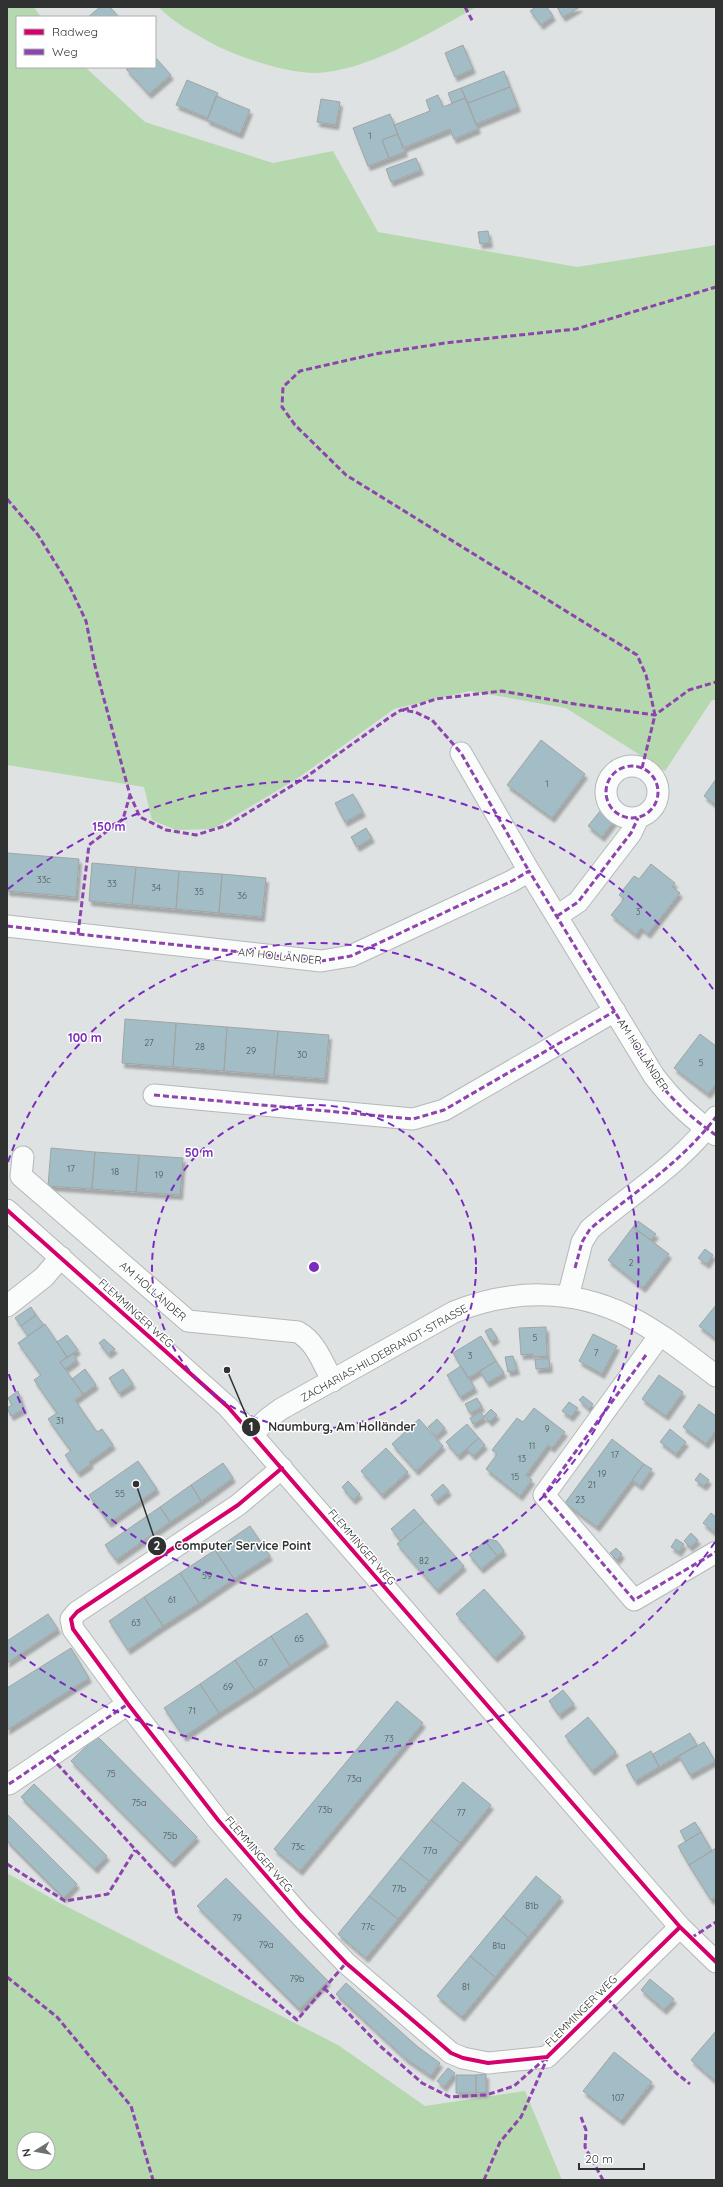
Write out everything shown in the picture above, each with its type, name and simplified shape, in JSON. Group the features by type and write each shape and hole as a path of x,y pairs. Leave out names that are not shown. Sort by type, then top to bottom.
{"street":[{"path":"461,753 529,871"},
{"path":"557,916 578,902 631,832 638,818"},
{"name":"AM HOLLÄNDER","path":"7,926 321,961 336,960 351,956 512,881 529,871 654,1076 668,1095 713,1127"},
{"name":"AM HOLLÄNDER","path":"154,1095 413,1119 444,1110 615,1011"},
{"path":"568,1297 582,1242 590,1229 656,1179 713,1127"},
{"name":"AM HOLLÄNDER","path":"23,1157 21,1176 188,1322 298,1332 308,1338 316,1347 333,1381"},
{"name":"FLEMMINGER WEG","path":"7,1210 212,1391 253,1434 680,1927 716,1962"},
{"path":"7,1306 44,1277 61,1257"},
{"name":"ZACHARIAS-HILDEBRANDT-STRASSE","path":"253,1434 266,1420 281,1409 333,1381 433,1323 473,1304 518,1295 540,1294 568,1297 627,1315 660,1335 716,1376"},
{"path":"660,1335 544,1495 634,1600 716,1552"},
{"name":"FLEMMINGER WEG","path":"282,1468 238,1505 77,1612 71,1619 73,1629 128,1704 218,1820 321,1938 435,2041 451,2053 463,2058 488,2063 547,2057 680,1927"},
{"path":"9,1784 128,1704"}],"green space":[{"path":"7,7 34,7 40,16 16,16 16,68 86,68 145,122 273,163 333,151 378,232 577,267 716,245 716,700 712,700 665,771 566,708 470,691 394,709 298,778 213,829 176,830 152,820 144,787 7,765"},
{"path":"159,7 476,7 399,49 356,66 335,71 316,73 292,71 279,68 228,51 186,28"},
{"path":"7,1873 56,1901 338,2045 425,2106 525,2091 562,2180 7,2180"}],"building":[{"path":"100,7 110,7 118,16 89,16"},
{"path":"536,7 547,7 553,16 541,25 530,11"},
{"path":"557,7 580,7 563,17"},
{"path":"463,45 473,69 455,77 445,53"},
{"path":"156,58 171,75 149,94 126,69 156,68"},
{"path":"504,71 510,87 468,103 461,88"},
{"path":"187,80 218,93 208,118 176,105"},
{"path":"510,87 518,107 476,124 468,103"},
{"path":"461,88 465,98 452,103 448,93"},
{"path":"438,95 443,107 465,98 478,129 454,139 450,129 403,148 394,125 430,111 426,100"},
{"path":"216,96 250,110 240,134 207,120"},
{"path":"321,99 340,102 336,125 317,122"},
{"path":"390,114 398,134 382,140 389,158 368,166 353,128"},
{"path":"398,134 405,152 389,158 382,140"},
{"path":"416,158 421,170 391,182 386,169"},
{"path":"488,231 490,243 480,244 478,232"},
{"path":"541,740 585,774 552,818 507,785"},
{"path":"716,779 716,805 704,796"},
{"path":"353,794 363,812 345,822 335,803"},
{"path":"601,810 615,820 602,837 588,826"},
{"path":"366,828 372,838 357,847 351,837"},
{"path":"7,853 79,859 76,897 7,891"},
{"path":"92,863 136,867 132,905 89,901"},
{"path":"651,864 675,883 672,887 680,893 648,934 641,928 636,935 611,915 624,899 619,895 634,876 639,879"},
{"path":"136,867 179,871 176,909 132,905"},
{"path":"179,871 222,874 219,913 176,909"},
{"path":"222,874 266,878 262,917 219,913"},
{"path":"125,1019 176,1023 173,1067 122,1063"},
{"path":"176,1023 227,1027 224,1071 173,1067"},
{"path":"227,1027 278,1031 274,1075 224,1071"},
{"path":"278,1031 329,1035 325,1079 274,1075"},
{"path":"700,1034 716,1046 716,1084 708,1094 674,1068"},
{"path":"51,1148 95,1152 92,1189 48,1186"},
{"path":"95,1152 139,1155 136,1192 92,1189"},
{"path":"139,1155 183,1158 180,1195 136,1192"},
{"path":"638,1221 656,1234 651,1240 633,1227"},
{"path":"633,1227 669,1254 643,1288 608,1260"},
{"path":"705,1249 713,1255 707,1264 698,1258"},
{"path":"716,1305 716,1339 699,1326"},
{"path":"31,1307 36,1315 21,1326 15,1318"},
{"path":"36,1315 44,1325 28,1336 21,1326"},
{"path":"45,1324 67,1357 60,1362 83,1394 75,1400 97,1432 102,1429 113,1445 89,1462 91,1464 78,1473 65,1455 71,1451 48,1419 57,1413 34,1380 41,1375 18,1343"},
{"path":"546,1327 547,1356 533,1357 533,1354 521,1355 519,1328"},
{"path":"491,1328 497,1338 491,1342 485,1331"},
{"path":"593,1334 617,1346 602,1374 579,1361"},
{"path":"67,1335 78,1350 67,1357 57,1342"},
{"path":"481,1336 496,1361 468,1378 453,1353"},
{"path":"104,1339 115,1349 108,1354 99,1343"},
{"path":"73,1354 77,1360 65,1369 60,1362"},
{"path":"513,1356 517,1370 508,1372 505,1357"},
{"path":"535,1359 549,1359 550,1368 536,1369"},
{"path":"496,1361 504,1373 487,1383 480,1371"},
{"path":"461,1366 475,1388 460,1397 447,1375"},
{"path":"85,1369 96,1385 83,1394 72,1379"},
{"path":"123,1369 133,1384 119,1393 109,1378"},
{"path":"659,1375 683,1392 666,1416 642,1399"},
{"path":"18,1391 24,1409 11,1416 7,1408 12,1405 8,1398"},
{"path":"583,1396 593,1404 589,1409 579,1400"},
{"path":"477,1398 482,1407 470,1413 465,1404"},
{"path":"569,1402 578,1408 571,1417 562,1411"},
{"path":"699,1404 716,1416 716,1430 706,1444 683,1427"},
{"path":"534,1408 565,1432 552,1448 548,1445 526,1475 532,1480 520,1496 486,1469 497,1454 492,1450 517,1418 523,1422"},
{"path":"491,1409 497,1415 490,1422 484,1416"},
{"path":"481,1412 484,1418 473,1424 470,1418"},
{"path":"419,1419 443,1446 416,1471 392,1444"},
{"path":"437,1419 445,1428 436,1436 428,1427"},
{"path":"467,1424 479,1438 458,1456 446,1442"},
{"path":"670,1429 686,1442 676,1454 660,1442"},
{"path":"479,1438 485,1445 473,1456 467,1449"},
{"path":"612,1439 644,1464 597,1527 565,1503"},
{"path":"386,1448 408,1472 382,1495 361,1471"},
{"path":"138,1461 157,1489 109,1523 89,1495"},
{"path":"223,1463 233,1478 201,1501 191,1485"},
{"path":"644,1464 652,1469 640,1486 632,1480"},
{"path":"700,1473 709,1480 704,1486 695,1480"},
{"path":"348,1481 360,1494 353,1500 342,1487"},
{"path":"443,1484 449,1491 436,1501 431,1495"},
{"path":"191,1485 201,1501 170,1522 160,1507"},
{"path":"160,1507 170,1522 116,1560 105,1545"},
{"path":"414,1509 424,1521 401,1541 391,1529"},
{"path":"711,1513 716,1517 715,1533 703,1523"},
{"path":"424,1521 464,1566 437,1590 397,1544"},
{"path":"250,1526 270,1556 234,1579 215,1550"},
{"path":"691,1533 698,1540 690,1547 684,1541"},
{"path":"489,1539 497,1541 504,1551 497,1556 485,1541"},
{"path":"676,1539 684,1544 679,1552 671,1547"},
{"path":"485,1541 497,1556 481,1569 469,1555"},
{"path":"616,1548 622,1554 617,1560 610,1553"},
{"path":"215,1550 234,1579 199,1603 180,1573"},
{"path":"180,1573 199,1603 163,1626 144,1597"},
{"path":"484,1589 523,1633 495,1658 456,1614"},
{"path":"144,1597 163,1626 128,1650 109,1621"},
{"path":"307,1613 326,1642 290,1666 271,1636"},
{"path":"48,1614 58,1629 7,1663 7,1641"},
{"path":"271,1636 290,1666 255,1690 235,1660"},
{"path":"71,1648 89,1678 7,1730 7,1688"},
{"path":"235,1660 255,1690 219,1713 200,1684"},
{"path":"200,1684 219,1713 184,1737 164,1708"},
{"path":"563,1690 574,1704 559,1715 549,1701"},
{"path":"397,1701 423,1723 300,1871 274,1849"},
{"path":"588,1717 616,1752 592,1771 565,1736"},
{"path":"690,1733 697,1745 659,1767 653,1754"},
{"path":"97,1736 197,1837 172,1863 71,1761"},
{"path":"704,1742 715,1761 690,1775 679,1756"},
{"path":"651,1751 659,1767 635,1781 626,1765"},
{"path":"463,1782 491,1805 460,1843 431,1820"},
{"path":"34,1784 107,1856 95,1869 21,1797"},
{"path":"7,1814 77,1884 64,1898 7,1841"},
{"path":"431,1820 460,1843 429,1881 400,1858"},
{"path":"695,1822 701,1832 686,1841 680,1831"},
{"path":"701,1832 712,1851 689,1865 678,1846"},
{"path":"716,1848 716,1897 711,1900 689,1865"},
{"path":"400,1858 429,1881 398,1919 369,1896"},
{"path":"536,1876 561,1897 528,1937 503,1916"},
{"path":"226,1878 328,1981 299,2009 197,1906"},
{"path":"369,1896 398,1919 366,1958 338,1934"},
{"path":"503,1916 528,1937 495,1977 470,1956"},
{"path":"470,1956 495,1977 462,2017 437,1996"},
{"path":"650,1979 674,1999 664,2010 641,1990"},
{"path":"346,1983 418,2047 440,2063 431,2076 406,2059 336,1994"},
{"path":"716,2031 716,2082 691,2060"},
{"path":"614,2052 652,2082 621,2121 583,2091"},
{"path":"448,2068 455,2073 444,2087 437,2081"},
{"path":"486,2074 486,2092 476,2093 476,2075"},
{"path":"456,2075 476,2075 476,2093 456,2093"}],"marked path":[{"path":"465,7 473,22"},
{"path":"642,768 655,715 646,675 637,655 346,475 295,425 282,407 283,387 300,371 375,354 445,343 576,329 716,287"},
{"path":"7,499 38,535 69,585 86,621 95,666 130,795 140,817 166,830 196,835 228,825 306,777 401,710 415,712 432,720 461,753 529,871"},
{"path":"403,710 436,699 502,691 575,704 655,715 689,690 716,682"},
{"path":"632,766 646,770 654,778 658,792 654,806 646,814 632,818 618,814 610,806 606,792 610,778 618,770 632,766"},
{"path":"78,934 89,845 123,819 130,795"},
{"path":"557,916 578,902 631,833 638,818"},
{"path":"7,926 321,961 351,956 512,881 529,871 654,1076 683,1108 716,1135"},
{"path":"154,1095 413,1119 444,1110 615,1011"},
{"path":"575,1268 582,1242 590,1229 672,1164 702,1134 716,1117"},
{"path":"646,1355 544,1495 634,1600 716,1552"},
{"path":"9,1784 128,1704"},
{"path":"51,1757 173,1891 177,1916 297,2020 346,1963"},
{"path":"7,1864 65,1901 108,1894 135,1850"},
{"path":"691,1938 716,1922"},
{"path":"7,1977 57,2017 131,2106 153,2180"},
{"path":"324,1988 380,2046 422,2083 450,2097 486,2095 514,2086 547,2057"},
{"path":"607,1998 676,2073 690,2084"},
{"path":"484,2180 500,2142 521,2117 547,2059"},
{"path":"581,2117 586,2130 585,2147 603,2180"}],"cycle path":[{"path":"7,1210 228,1407 680,1927 716,1962"},
{"path":"282,1468 238,1505 77,1612 71,1619 73,1629 128,1704 218,1820 300,1915 346,1963 451,2053 463,2058 488,2063 547,2057 680,1927"}],"place":[{"name":"Naumburg, Am Holländer","path":"227,1370"},
{"name":"Computer Service Point","path":"136,1484"}]}
